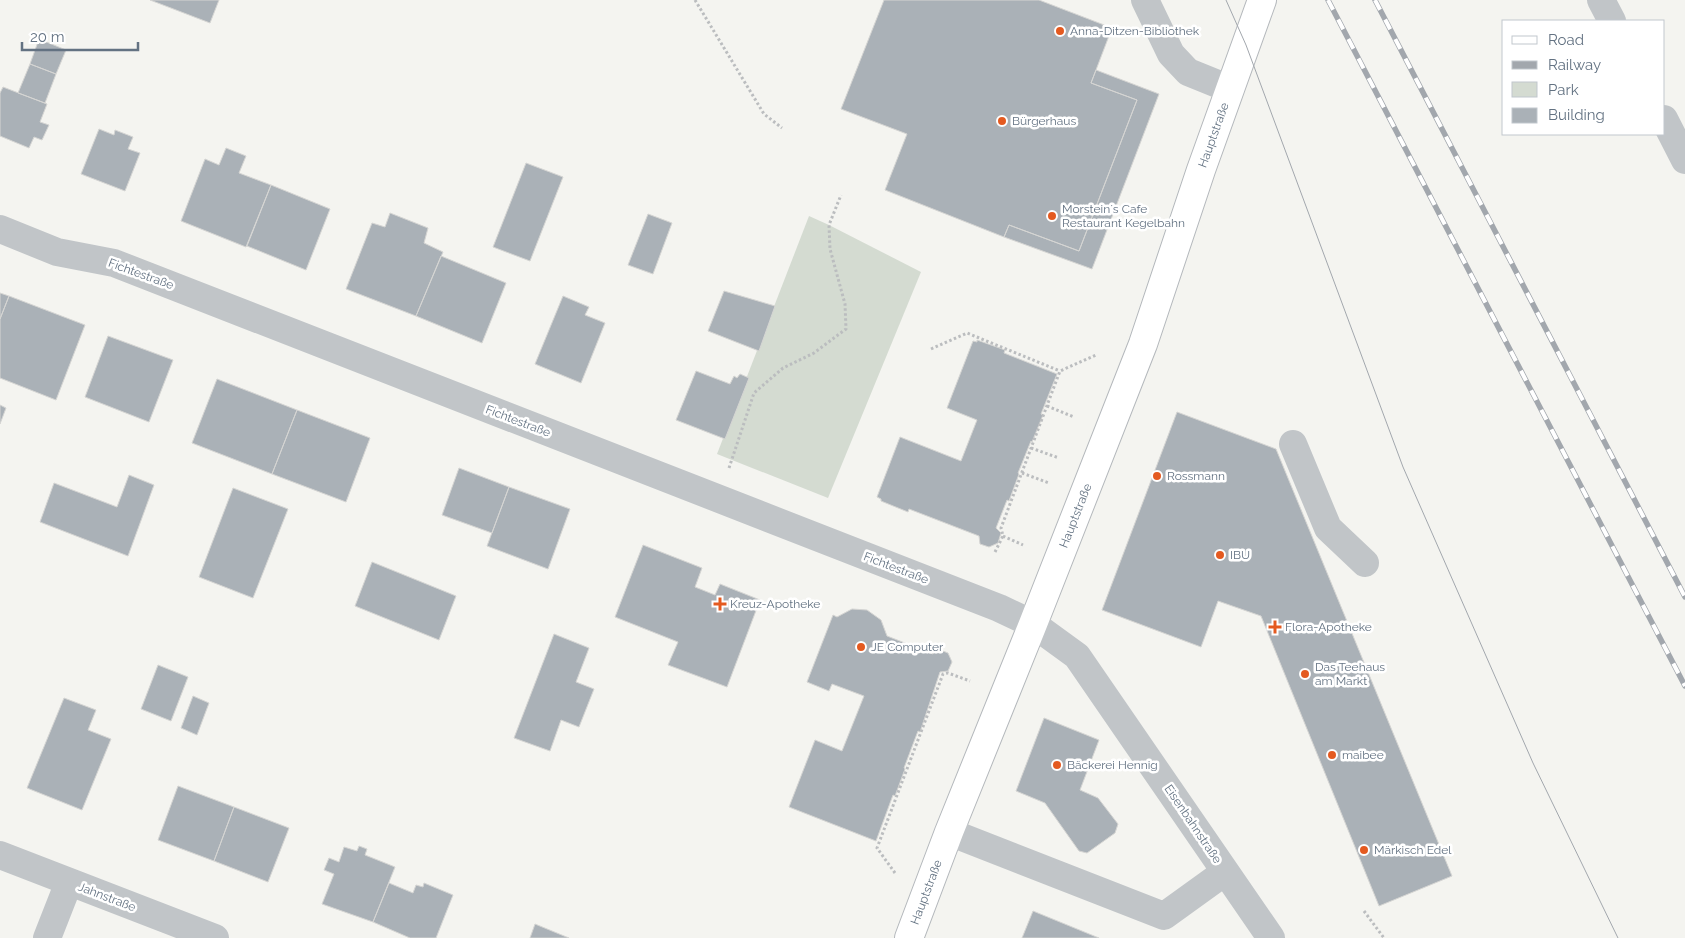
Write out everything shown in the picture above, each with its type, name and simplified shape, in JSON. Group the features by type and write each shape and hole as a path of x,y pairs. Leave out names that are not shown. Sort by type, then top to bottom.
{"main road":[{"name":"Hauptstraße","path":"909,938 949,832 1143,344 1201,170 1262,0"}],"street":[{"path":"1145,0 1171,54 1188,72 1230,89"},
{"path":"1601,0 1611,20"},
{"path":"1665,121 1685,160"},
{"name":"Fichtestraße","path":"0,229 57,252 114,263 992,606 1033,624"},
{"path":"1293,444 1328,528 1364,563"},
{"name":"Eisenbahnstraße","path":"1033,624 1077,656 1271,938"},
{"path":"949,832 1164,916 1226,872"},
{"name":"Jahnstraße","path":"0,855 215,938"},
{"path":"47,938 69,882"}],"path":[{"path":"695,0 764,114 782,128"},
{"path":"715,498 732,461 754,393 783,368 814,354 846,329 845,304 830,249 829,225 841,195"},
{"path":"931,349 967,333 1060,371"},
{"path":"996,552 1003,536 1001,528 1060,371 1096,355"},
{"path":"1047,406 1074,417"},
{"path":"1031,448 1059,458"},
{"path":"1022,473 1049,483"},
{"path":"1003,536 1023,544"},
{"path":"895,873 877,848 943,674 948,673 970,681"},
{"path":"1364,911 1384,938"}],"green space":[{"path":"809,216 921,272 828,498 717,454"}],"building":[{"path":"150,0 219,0 210,23"},
{"name":"Bürgerhaus","path":"884,0 1039,0 1112,28 1091,83 1137,100 1079,251 1009,225 1004,237 885,190 907,134 841,109"},
{"path":"39,39 66,50 56,74 30,64"},
{"path":"30,64 56,74 45,103 18,93"},
{"path":"1096,70 1159,94 1092,269 1004,237 1009,225 1079,251 1137,100 1091,83"},
{"path":"3,87 47,104 40,122 49,125 42,140 34,137 29,148 0,136 0,93"},
{"path":"99,129 114,135 115,130 133,137 128,149 140,153 125,191 81,174"},
{"path":"226,148 246,156 239,173 271,185 246,247 181,221 205,159 219,165"},
{"path":"526,163 563,177 530,261 493,247"},
{"path":"271,185 330,209 306,270 247,246"},
{"path":"390,213 428,228 424,243 443,252 416,316 346,289 372,223 385,227"},
{"path":"648,214 672,223 653,274 628,265"},
{"path":"441,256 506,283 482,343 416,316"},
{"path":"724,291 775,306 759,351 708,331"},
{"path":"0,293 9,296 0,319"},
{"path":"9,296 85,325 56,400 0,378 0,319"},
{"path":"563,296 589,307 585,315 605,323 581,383 535,364"},
{"path":"108,336 173,360 149,422 85,397"},
{"path":"977,340 1005,350 1004,353 1057,374 1009,501 1007,500 996,528 1001,533 998,543 989,547 980,544 979,536 909,509 908,512 881,501 877,497 900,437 961,461 977,420 947,408 973,341 977,342"},
{"path":"696,371 730,384 734,376 737,378 740,374 749,378 725,439 676,420"},
{"path":"217,379 297,410 272,474 192,443"},
{"path":"0,405 6,408 0,424"},
{"path":"297,410 370,438 346,502 272,474"},
{"path":"1177,412 1276,449 1452,876 1379,906 1261,616 1218,601 1201,647 1102,610"},
{"path":"459,468 509,487 492,533 442,515"},
{"path":"129,475 154,485 128,556 40,522 54,483 117,507"},
{"path":"509,487 570,509 548,569 487,546"},
{"path":"233,488 288,509 253,598 199,577"},
{"path":"643,545 702,568 695,587 715,595 720,584 760,600 727,687 668,665 678,642 615,617"},
{"path":"372,562 456,596 439,640 355,606"},
{"path":"852,609 867,610 881,620 887,636 933,654 938,649 948,653 952,662 948,671 940,672 920,732 918,731 895,796 893,795 876,841 789,807 815,740 842,751 864,696 832,684 829,691 807,682 833,615 837,617"},
{"path":"554,634 589,648 576,682 594,689 579,727 561,720 550,751 514,738"},
{"path":"158,665 188,677 171,721 141,709"},
{"path":"193,696 209,703 197,735 181,728"},
{"path":"64,698 96,710 88,730 111,739 82,810 27,788"},
{"name":"Bäckerei Hennig","path":"1044,718 1099,740 1080,790 1098,798 1118,824 1115,833 1087,853 1079,851 1045,803 1016,791"},
{"path":"178,786 234,807 214,861 158,840"},
{"path":"234,807 289,828 268,882 214,861"},
{"path":"359,846 367,849 365,855 395,867 373,922 322,904 334,874 324,870 329,858 339,862 344,847 357,851"},
{"path":"389,883 413,893 416,885 423,887 424,883 453,895 436,938 410,938 373,922"},
{"path":"1033,911 1099,938 1022,938"},
{"path":"535,924 569,938 530,938"}],"tram line":[{"path":"1226,0 1246,45 1403,467 1533,763 1618,938"}],"railway":[{"path":"1328,0 1685,686"},
{"path":"1375,0 1685,597"}],"place":[{"name":"Anna-Ditzen-Bibliothek","path":"1060,31"},
{"name":"Bürgerhaus","path":"1002,121"},
{"name":"Morstein´s Cafe Restaurant Kegelbahn","path":"1052,216"},
{"name":"Rossmann","path":"1157,476"},
{"name":"IBU","path":"1220,555"},
{"name":"Kreuz-Apotheke","path":"720,604"},
{"name":"Flora-Apotheke","path":"1275,627"},
{"name":"JE Computer","path":"861,647"},
{"name":"Das Teehaus am Markt","path":"1305,674"},
{"name":"maibee","path":"1332,755"},
{"name":"Bäckerei Hennig","path":"1057,765"},
{"name":"Märkisch Edel","path":"1364,850"}]}
